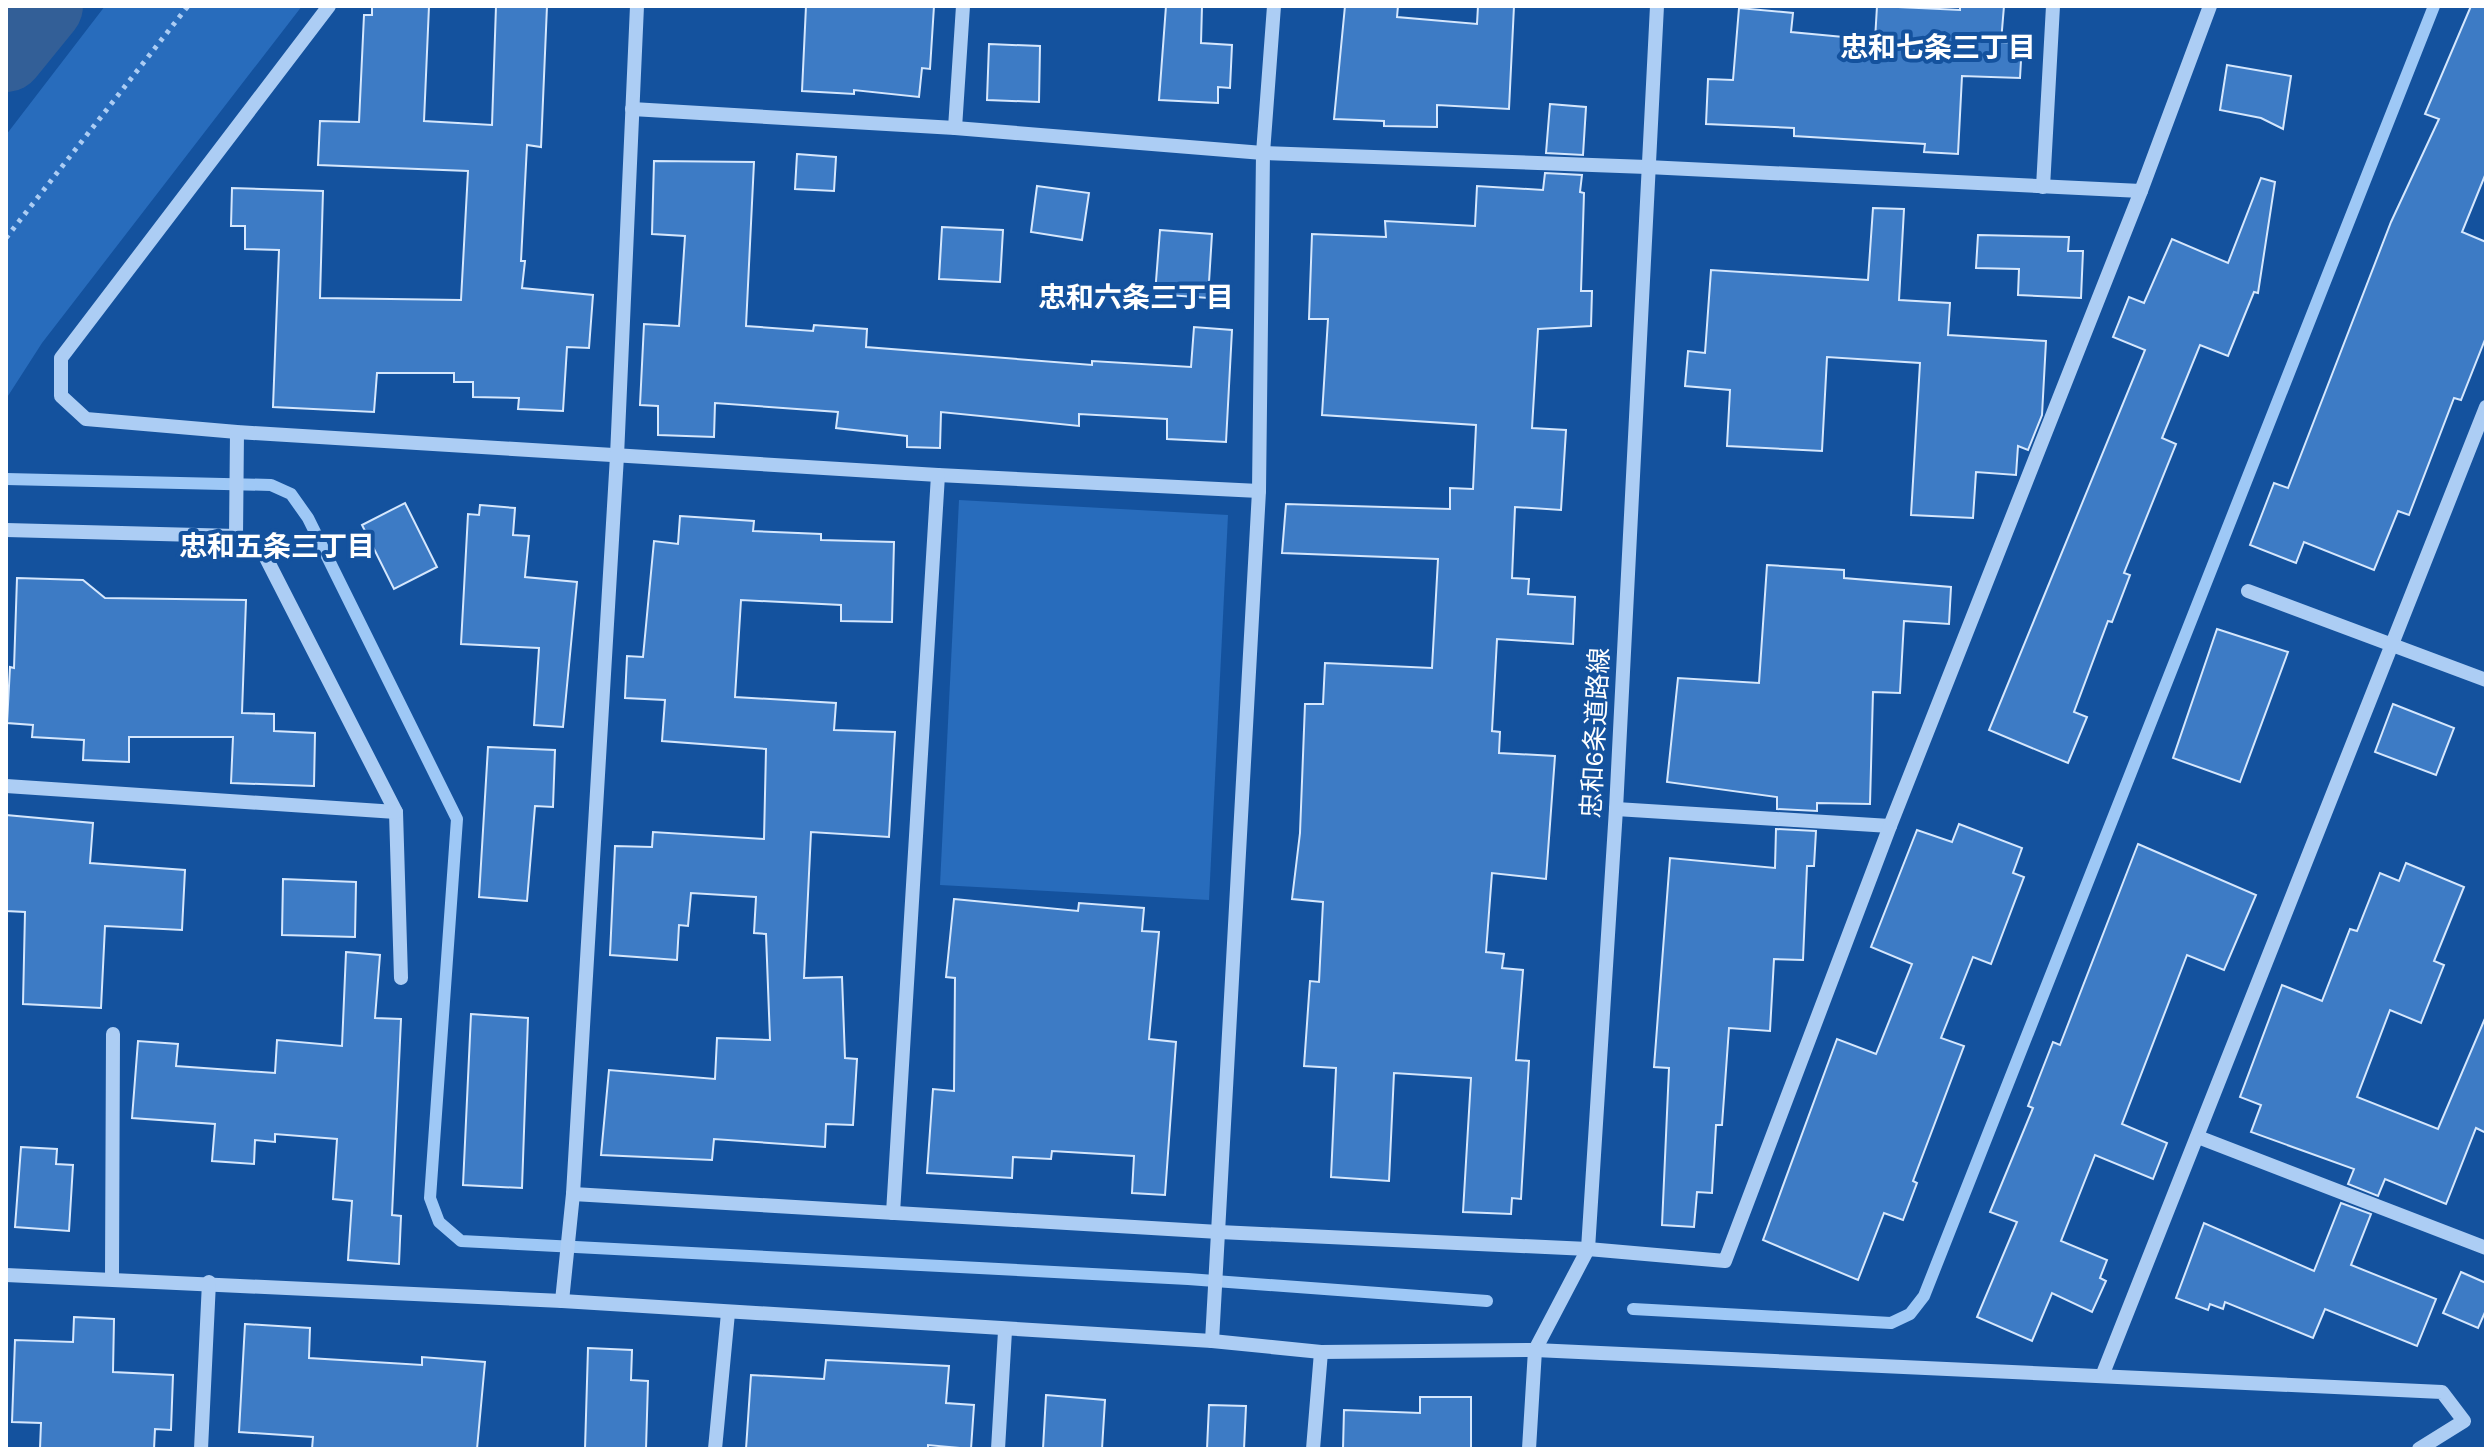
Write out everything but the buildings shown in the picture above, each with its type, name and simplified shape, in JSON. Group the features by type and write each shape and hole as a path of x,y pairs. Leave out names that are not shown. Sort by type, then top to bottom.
{"street":[{"path":"329,6 61,358 61,396 86,419 237,432 617,456 1259,491"},
{"path":"562,1301 573,1194 617,456 637,6"},
{"path":"955,128 963,6"},
{"path":"1212,1341 1259,491 1263,153 1274,6"},
{"name":"忠和6条道路線","path":"1529,1449 1535,1350 1588,1249 1616,809 1657,6"},
{"path":"2043,187 2053,6"},
{"path":"573,1194 1219,1232 1588,1249 1725,1261 1890,826 2141,191 2210,6"},
{"path":"632,109 955,128 1263,153 1647,167 2141,191"},
{"path":"2102,1376 2486,407"},
{"path":"236,536 237,432"},
{"path":"893,1213 938,475"},
{"path":"6,530 236,536 262,550 396,812 401,978"},
{"path":"2248,591 2486,680"},
{"path":"6,786 396,812"},
{"path":"1616,809 1890,826"},
{"path":"112,1278 113,1034"},
{"path":"2198,1137 2486,1248"},
{"path":"6,1275 209,1282 562,1301 1005,1331 1212,1341 1321,1352 1535,1350 2442,1392 2464,1421 2419,1449"},
{"path":"201,1449 209,1282"},
{"path":"715,1449 728,1313"},
{"path":"998,1449 1005,1331"},
{"path":"1313,1449 1321,1352"}],"path":[{"path":"6,238 188,6"}],"shaded area":[{"path":"105,6 302,6 42,343 6,399 6,135"},
{"path":"959,500 1228,515 1209,900 940,885"}],"waterway":[{"path":"6,54 45,6"},
{"path":"1633,1309 1891,1323 1910,1314 1924,1296 2434,6"},
{"path":"6,479 271,485 291,494 308,518 457,819 430,1198 439,1222 461,1241 1188,1279 1487,1301"}],"district":[{"name":"忠和七条三丁目","path":"1938,47"},
{"name":"忠和六条三丁目","path":"1136,297"},
{"name":"忠和五条三丁目","path":"277,546"}]}
